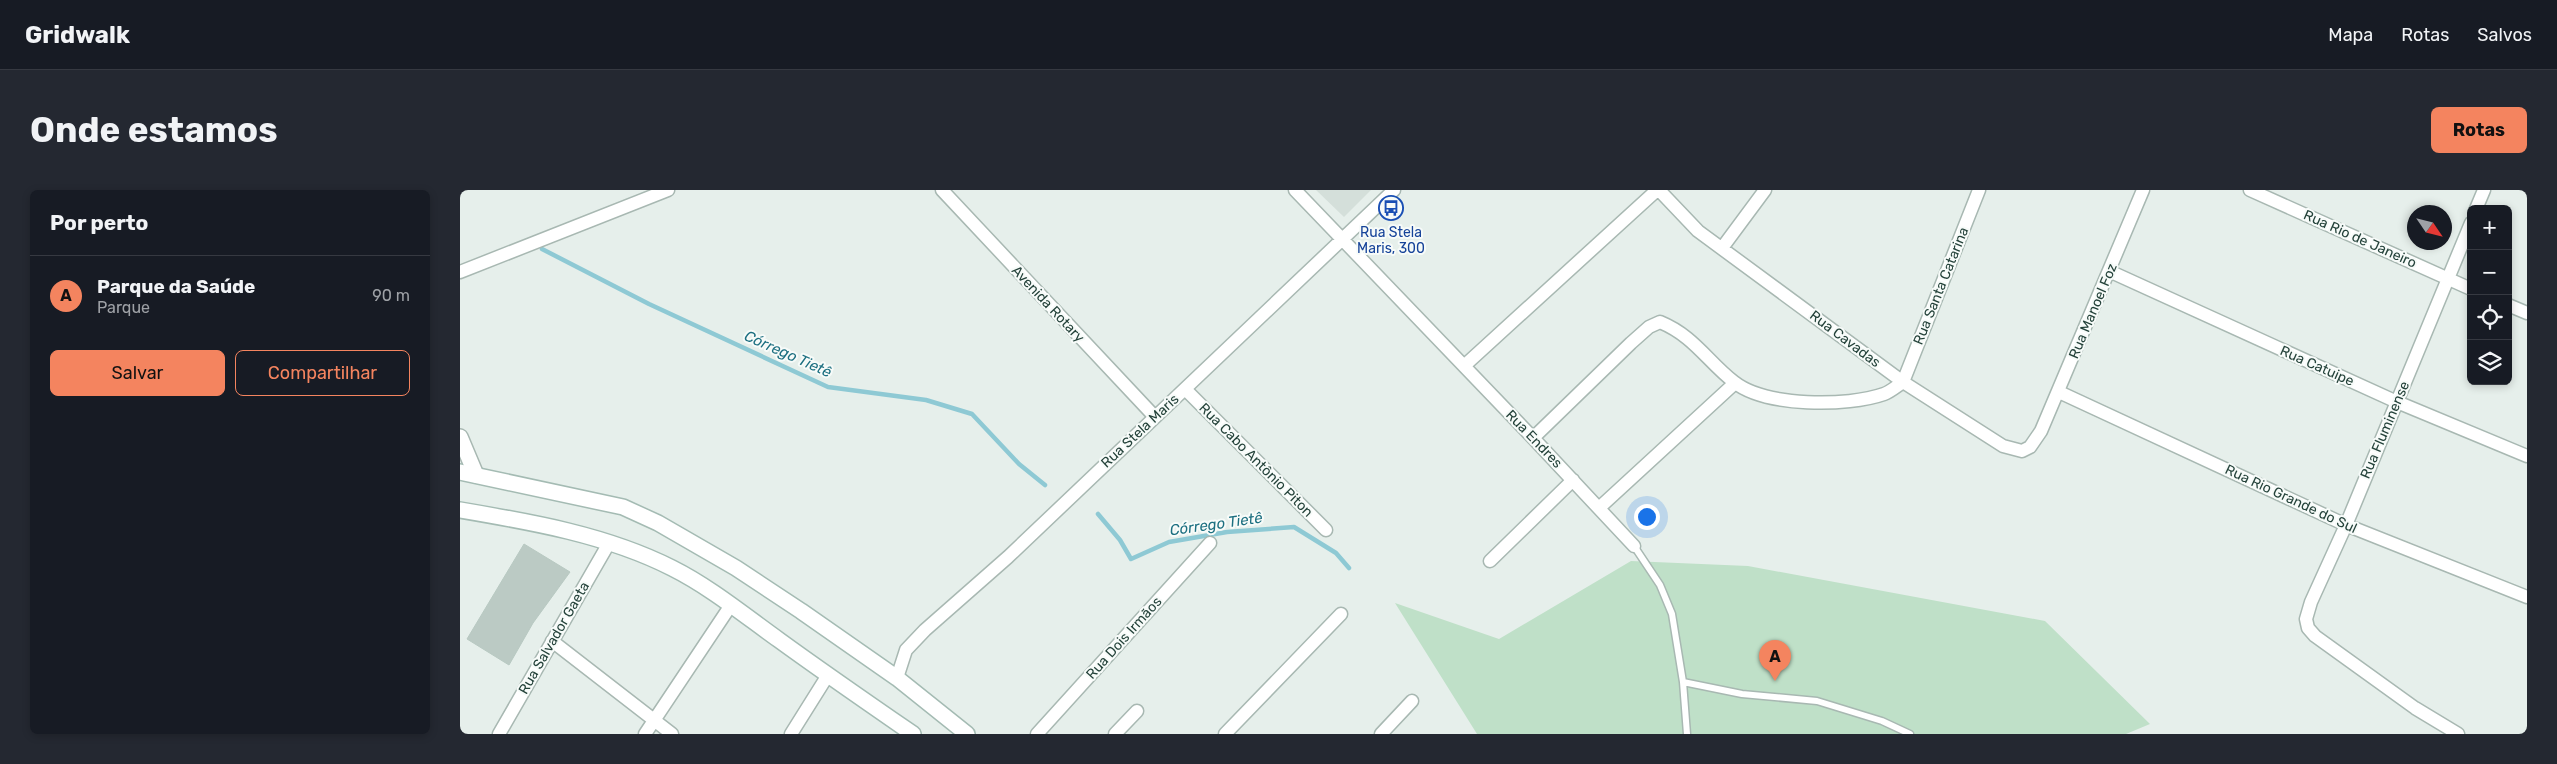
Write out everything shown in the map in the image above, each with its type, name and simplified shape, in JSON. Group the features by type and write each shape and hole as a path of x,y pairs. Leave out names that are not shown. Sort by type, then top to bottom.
{"main road":[{"path":"460,437 476,475"},
{"path":"460,472 624,506 658,522 736,568 897,678 967,734"},
{"path":"460,510 520,520 609,543 671,568 731,605 913,734"}],"street":[{"path":"460,272 668,190"},
{"name":"Avenida Rotary","path":"942,190 1155,417"},
{"name":"Rua Endres","path":"1295,190 1634,546"},
{"name":"Rua Stela Maris","path":"897,678 906,650 925,630 1008,557 1394,190"},
{"path":"1464,366 1658,190"},
{"name":"Rua Cavadas","path":"1658,190 1698,231 1903,382 2014,450 2022,451 2030,447 2041,431"},
{"path":"1722,248 1765,190"},
{"name":"Rua Santa Catarina","path":"1903,382 1979,190"},
{"name":"Rua Manoel Foz","path":"2041,431 2143,190"},
{"name":"Rua Rio de Janeiro","path":"2250,190 2467,286"},
{"path":"2478,205 2484,190"},
{"name":"Rua Fluminense","path":"2458,734 2415,708 2315,636 2308,628 2307,612 2346,525 2467,233"},
{"name":"Rua Catuipe","path":"2109,272 2397,402 2527,456"},
{"path":"2512,307 2527,313"},
{"path":"1533,438 1631,343 1649,328 1660,322 1679,330 1735,383 1764,395 1796,402 1848,401 1884,394 1903,382"},
{"path":"1599,508 1735,383"},
{"name":"Rua Cabo Antônio Piton","path":"1185,389 1326,530"},
{"name":"Rua Rio Grande do Sul","path":"2059,392 2346,525 2527,597"},
{"path":"1490,561 1573,480"},
{"name":"Rua Salvador Gaeta","path":"499,734 609,543"},
{"name":"Rua Dois Irmãos","path":"1037,734 1210,543"},
{"path":"645,734 731,605"},
{"path":"1225,734 1341,614"},
{"path":"552,641 672,734"},
{"path":"791,734 828,675"},
{"path":"1381,734 1412,702"},
{"path":"1115,734 1137,711"}],"lane":[{"name":"Rua Endres","path":"1634,546 1660,585 1672,614 1683,682 1687,734"},
{"path":"1683,682 1742,694 1817,701 1882,721 1910,734"}],"shaded area":[{"path":"1316,190 1371,190 1344,217"}],"green space":[{"path":"1631,561 1748,566 2045,621 2150,724 2126,734 1477,734 1395,603 1499,639"}],"building":[{"path":"524,544 570,572 533,623 509,665 467,639"}],"waterway":[{"name":"Córrego Tietê","path":"542,249 649,304 828,387 926,400 972,414 1019,464 1045,485"},
{"name":"Córrego Tietê","path":"1098,514 1120,540 1131,559 1169,542 1227,532 1294,527 1336,553 1349,568"}],"place":[{"name":"Rua Stela Maris, 300","path":"1391,208"},
{"name":"Parque da Saúde","path":"1775,681"}]}
